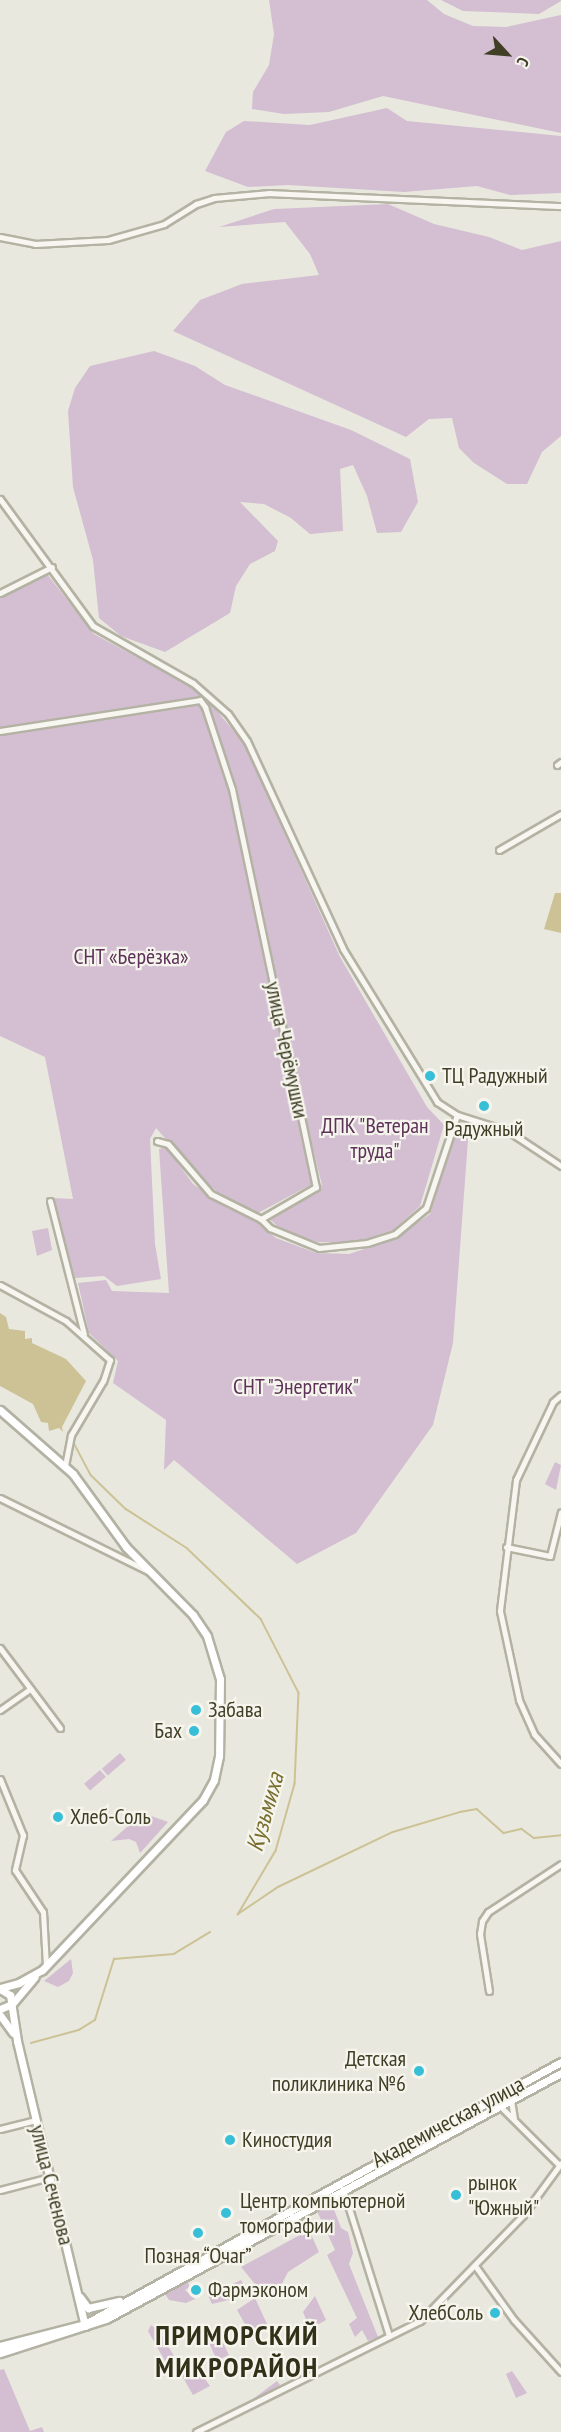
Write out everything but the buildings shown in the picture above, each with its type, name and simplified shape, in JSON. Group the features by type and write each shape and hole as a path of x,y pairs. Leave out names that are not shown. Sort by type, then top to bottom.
{"main road":[{"path":"0,1410 65,1467 148,1571 193,1615 213,1651 220,1679 219,1756 214,1780 203,1800 20,1994 1,2011"},
{"path":"11,2000 0,1989 36,1975"},
{"path":"14,2020 20,1994"},
{"name":"улица Сеченова","path":"11,2000 17,2041 85,2326"},
{"name":"улица Сеченова","path":"1,2011 17,2041"},
{"name":"Академическая улица","path":"85,2326 343,2179 561,2062"},
{"path":"0,2353 85,2326 561,2073"},
{"path":"477,2106 480,2116"},
{"path":"78,2294 88,2308 100,2308 144,2292"},
{"path":"0,2346 85,2326"}],"street":[{"path":"0,237 35,244 108,240 164,224 196,204 214,198 270,194 561,206"},
{"path":"0,499 93,626 194,683 228,714 247,741 343,949 437,1102 457,1115 508,1131 561,1166"},
{"path":"0,593 52,567"},
{"name":"улица Черёмушки","path":"0,731 200,700 205,707 232,789 316,1187 261,1219"},
{"path":"500,850 561,814"},
{"path":"157,1141 168,1144 211,1194 261,1219 279,1234 318,1248 336,1248 395,1234 426,1208 457,1115"},
{"path":"50,1201 84,1334"},
{"path":"0,1285 41,1306 84,1334 106,1354 110,1364 71,1435 65,1467"},
{"path":"561,1395 553,1402 516,1480 506,1546 500,1611 519,1700 534,1734 561,1764"},
{"path":"0,1498 148,1571"},
{"path":"506,1546 550,1556 561,1512"},
{"path":"0,1648 2,1656 60,1728"},
{"path":"0,1710 30,1689"},
{"path":"0,1779 23,1835 15,1870 44,1912 46,1966"},
{"path":"489,1990 480,1934 482,1922 488,1912 561,1864"},
{"path":"196,2432 205,2430 389,2336 410,2328 476,2267 533,2204 560,2164 500,2106 496,2095"},
{"path":"511,2100 514,2118"},
{"path":"0,2129 36,2120"},
{"path":"0,2190 50,2177"},
{"path":"343,2179 343,2190 389,2336"},
{"path":"476,2267 514,2320 561,2372"},
{"path":"386,2326 410,2328"}],"green space":[{"path":"269,0 427,0 444,14 473,26 506,27 561,15 561,133 383,96 329,112 284,114 252,109 253,92 269,65 274,34"},
{"path":"441,0 561,1 539,14 463,11"},
{"path":"387,108 407,121 561,136 561,193 510,195 477,186 404,192 288,185 248,187 205,171 226,132 244,121 310,125"},
{"path":"388,204 434,224 489,237 522,250 561,241 561,436 542,452 527,484 507,484 474,463 459,448 452,418 429,419 406,437 173,331 200,300 242,284 319,275 310,254 285,222 219,227 274,209"},
{"path":"154,351 195,366 225,385 351,430 410,459 418,502 401,532 377,533 367,496 353,465 340,469 343,531 310,534 291,518 264,504 240,502 278,541 275,551 250,564 236,586 230,613 165,652 121,636 99,618 93,560 73,487 68,411 75,388 90,366"},
{"name":"СНТ «Берёзка»","path":"47,574 94,634 190,686 205,697 244,743 340,957 427,1107 444,1125 420,1206 393,1230 353,1243 318,1242 281,1230 268,1217 322,1185 290,1056 232,775 205,700 202,709 226,775 314,1183 258,1213 222,1196 198,1175 156,1128 150,1139 155,1244 161,1279 117,1286 104,1276 75,1278 53,1198 73,1199 45,1057 0,1036 0,595"},
{"name":"СНТ \"Энергетик\"","path":"469,1126 453,1343 433,1425 356,1533 297,1564 174,1460 164,1470 166,1420 113,1383 118,1361 89,1333 78,1283 106,1280 112,1291 169,1293 159,1149 166,1147 193,1184 227,1208 254,1220 276,1238 316,1253 349,1254 394,1239 430,1214 456,1130"},
{"path":"48,1228 52,1250 37,1256 32,1231"},
{"path":"555,1462 561,1465 556,1490 545,1484"},
{"path":"120,1753 126,1760 108,1776 102,1769"},
{"path":"100,1770 106,1777 90,1791 84,1784"},
{"path":"143,1813 168,1822 140,1853 136,1842 129,1839 111,1841"},
{"path":"71,1959 73,1973 69,1981 58,1987 44,1981"},
{"path":"332,2204 341,2228 348,2232 353,2253 349,2264 378,2337 368,2341 362,2330 355,2337 349,2324 357,2318 327,2255 335,2250 317,2211 320,2205"},
{"path":"309,2230 319,2252 288,2272 275,2297 264,2295 241,2267"},
{"path":"186,2279 190,2287 185,2290 195,2299 186,2303 169,2300 164,2292"},
{"path":"241,2280 249,2295 212,2304 208,2295"},
{"path":"315,2296 326,2320 310,2329 303,2312"},
{"path":"255,2298 267,2324 251,2335 237,2310"},
{"path":"151,2325 159,2331 174,2356 165,2361 148,2331"},
{"path":"220,2336 229,2355 217,2361 208,2341"},
{"path":"183,2366 191,2372 200,2372 210,2386 193,2395 178,2369"},
{"path":"4,2369 30,2431 42,2427 44,2432 0,2432 0,2370"},
{"path":"512,2371 527,2393 516,2398 506,2374"},
{"path":"277,2381 280,2385 257,2402 254,2398"}],"shaded area":[{"path":"555,893 561,893 561,933 544,929"},
{"path":"0,1313 6,1317 9,1329 25,1331 25,1339 32,1338 32,1343 66,1359 86,1381 62,1427 63,1432 59,1428 49,1431 48,1423 41,1422 33,1404 0,1386"}],"waterway":[{"name":"Кузьмиха","path":"74,1443 91,1475 126,1509 187,1548 261,1619 299,1693 295,1784 276,1851 238,1915"},
{"name":"Кузьмиха","path":"238,1914 278,1887 393,1832 460,1812 477,1809 504,1833 522,1829 534,1838 561,1835"},
{"name":"Кузьмиха","path":"31,2043 79,2030 95,2020 114,1959 174,1954 210,1932"}],"place":[{"name":"ТЦ Радужный","path":"430,1076"},
{"name":"Радужный","path":"484,1106"},
{"name":"Забава","path":"196,1710"},
{"name":"Бах","path":"194,1731"},
{"name":"Хлеб-Соль","path":"58,1817"},
{"name":"Детская поликлиника №6","path":"419,2071"},
{"name":"Киностудия","path":"230,2140"},
{"name":"рынок \"Южный\"","path":"456,2195"},
{"name":"Центр компьютерной томографии","path":"226,2213"},
{"name":"Позная “Очаг”","path":"198,2233"},
{"name":"Фармэконом","path":"196,2290"},
{"name":"ХлебСоль","path":"495,2313"}],"district":[{"name":"ПРИМОРСКИЙ МИКРОРАЙОН","path":"237,2351"}],"park label":[{"name":"ДПК \"Ветеран труда\"","path":"375,1138"}]}
